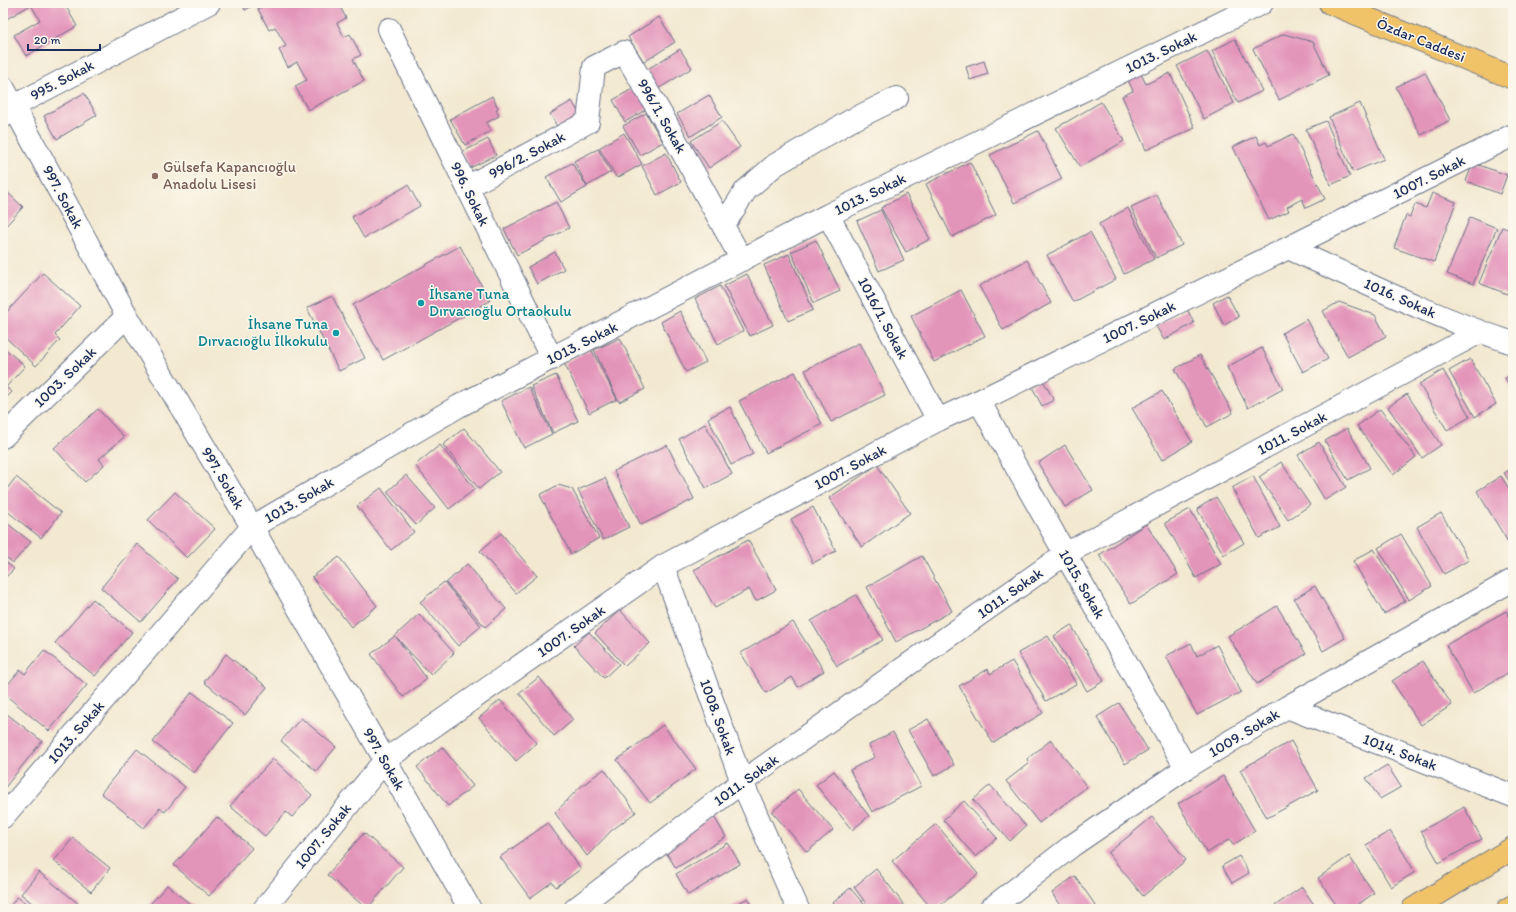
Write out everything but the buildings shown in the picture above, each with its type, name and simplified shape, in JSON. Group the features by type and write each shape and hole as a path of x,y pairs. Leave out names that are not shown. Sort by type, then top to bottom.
{"main road":[{"name":"Özdar Caddesi","path":"1330,3 1513,78"},
{"path":"1413,909 1513,848"},
{"path":"1508,909 1513,906"}],"street":[{"name":"995. Sokak","path":"7,103 209,3"},
{"name":"1013. Sokak","path":"3,818 252,527 459,406 828,215 1262,3"},
{"name":"996. Sokak","path":"389,29 552,359"},
{"name":"996/1. Sokak","path":"588,122 594,67 624,52 664,119 742,260"},
{"path":"723,226 746,190 775,165 850,121 897,98"},
{"name":"997. Sokak","path":"7,103 127,316 252,527 470,909"},
{"name":"996/2. Sokak","path":"467,188 588,122"},
{"name":"1007. Sokak","path":"264,909 385,760 663,566 938,420 1288,248 1513,135"},
{"name":"1016/1. Sokak","path":"828,215 938,420"},
{"name":"1016. Sokak","path":"1288,248 1444,318 1513,343"},
{"name":"1003. Sokak","path":"3,437 127,316"},
{"name":"1011. Sokak","path":"575,909 742,782 1065,554 1480,332"},
{"name":"1015. Sokak","path":"979,401 1186,768"},
{"name":"1008. Sokak","path":"663,566 742,782 798,909"},
{"name":"1009. Sokak","path":"990,909 1073,845 1186,768 1287,707 1513,580"},
{"name":"1014. Sokak","path":"1287,707 1513,796"}],"place":[{"name":"Gülsefa Kapancıoğlu Anadolu Lisesi","path":"155,176"},
{"name":"İhsane Tuna Dırvacıoğlu Ortaokulu","path":"421,303"},
{"name":"İhsane Tuna Dırvacıoğlu İlkokulu","path":"336,333"}]}
